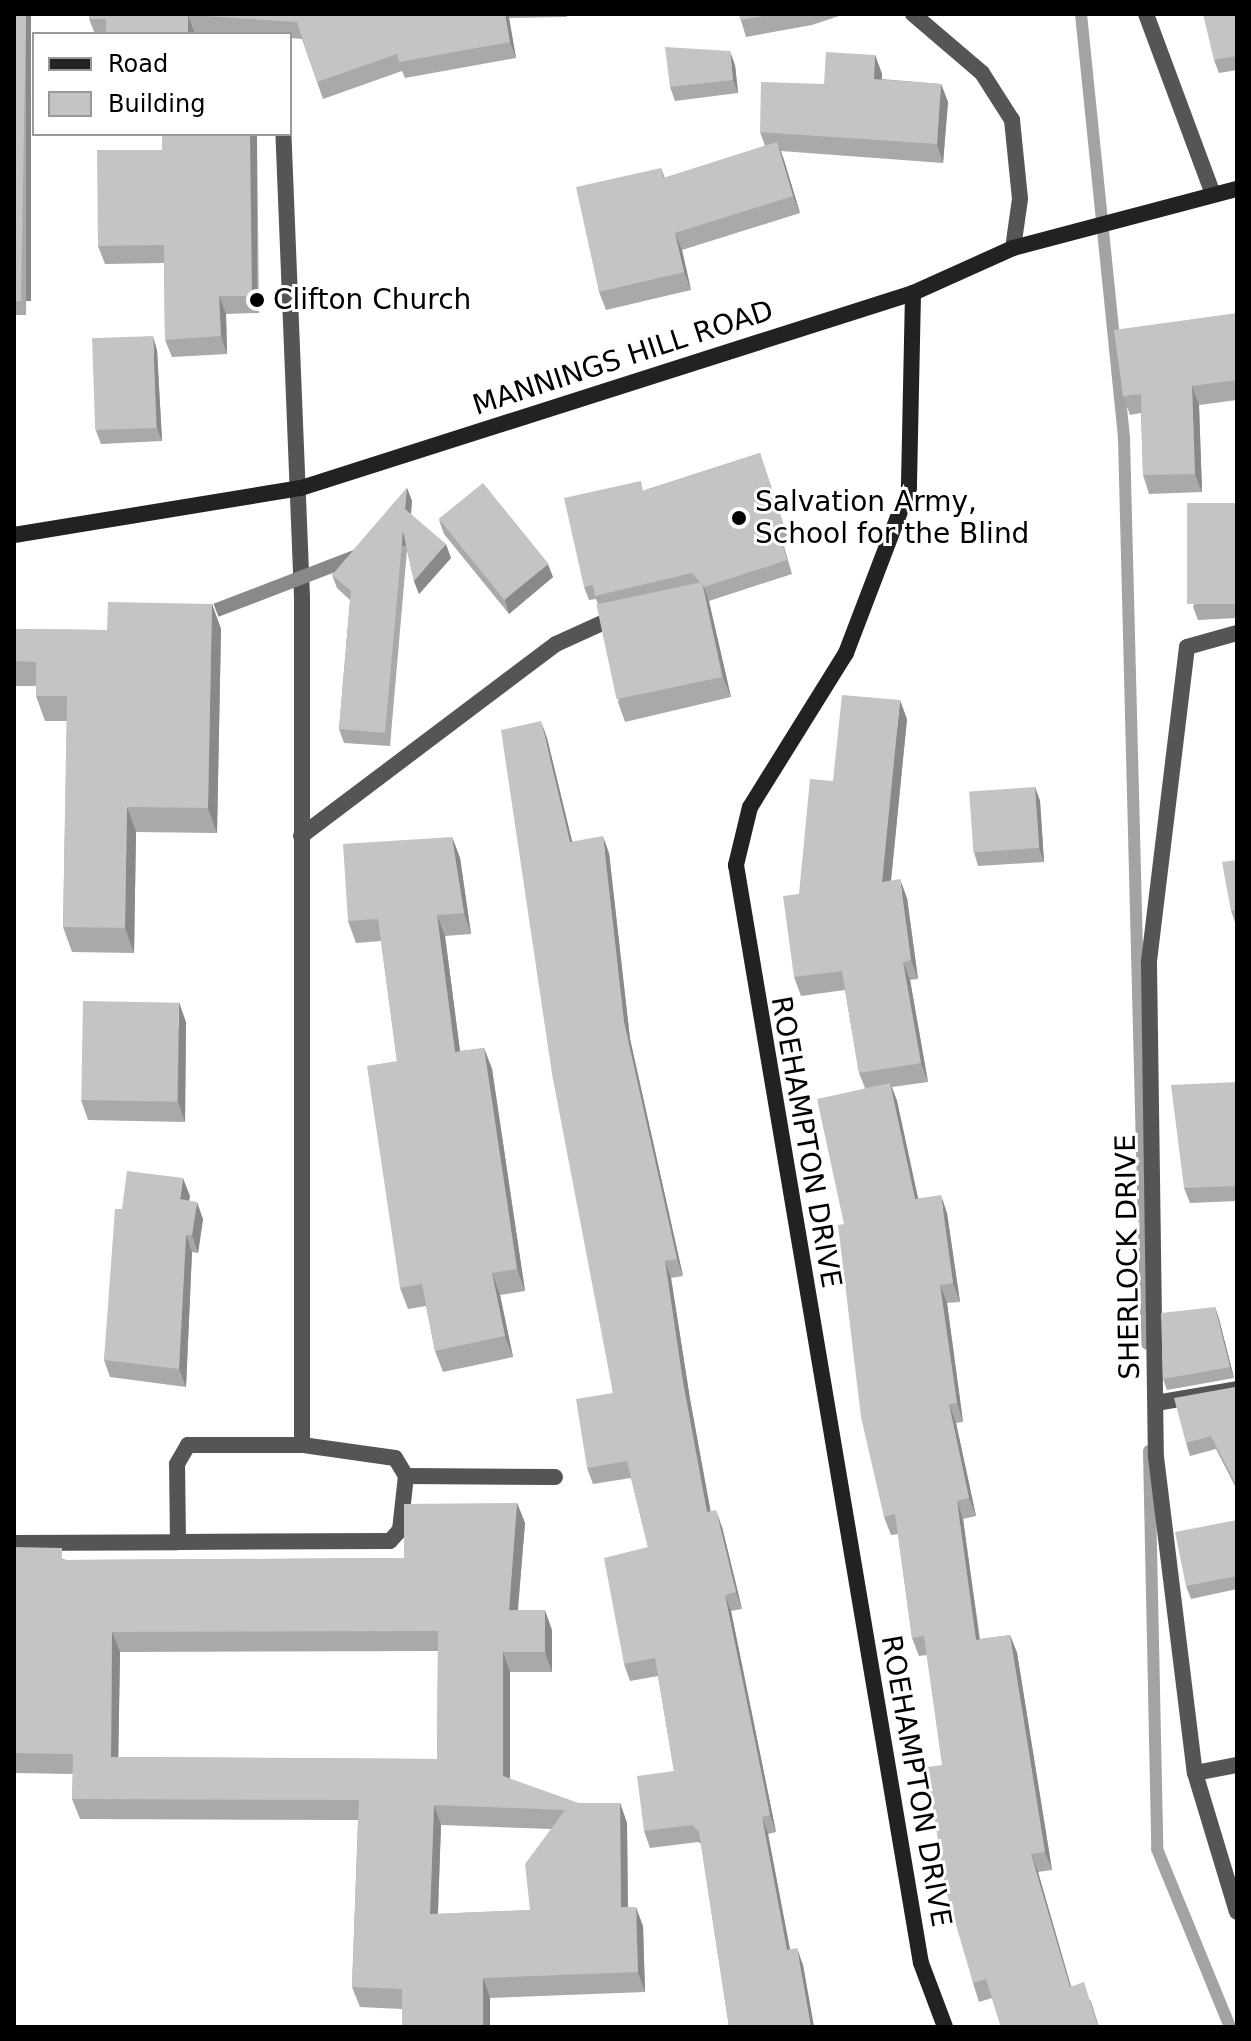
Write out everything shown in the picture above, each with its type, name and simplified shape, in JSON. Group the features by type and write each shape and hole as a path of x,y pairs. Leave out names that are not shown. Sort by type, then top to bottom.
{"street":[{"path":"913,14 982,73 1012,120 1020,199 1013,248"},
{"path":"1146,14 1213,194"},
{"path":"283,136 301,488 302,1445"},
{"name":"MANNINGS HILL ROAD","path":"14,535 301,488 913,293 1013,248 1237,189"},
{"name":"ROEHAMPTON DRIVE","path":"913,293 909,488 846,653 750,807 736,865 921,1963 945,2027"},
{"path":"301,836 556,644 638,611"},
{"name":"SHERLOCK DRIVE","path":"1237,633 1187,647 1149,963 1156,1457 1195,1773 1237,1912"},
{"path":"1156,1403 1237,1389"},
{"path":"14,1543 390,1541 400,1530 406,1476 395,1458 302,1445 188,1445 177,1464 178,1542"},
{"path":"406,1476 555,1477"},
{"path":"1195,1773 1237,1765"}],"building":[{"path":"14,14 26,14 21,301 14,301"},
{"path":"89,14 505,14 510,42 399,62 397,54 317,82 297,22 188,15 188,32 106,32 106,19 89,19"},
{"path":"739,14 775,14 740,20"},
{"path":"1203,14 1237,14 1237,56 1214,60"},
{"path":"665,47 730,51 733,80 670,87"},
{"path":"826,52 875,55 874,79 941,84 937,144 760,132 761,82 824,84"},
{"path":"162,136 250,136 252,296 219,296 221,336 165,340 164,245 98,246 97,150 162,150"},
{"path":"777,142 793,196 675,233 684,272 599,292 576,187 661,168 663,178"},
{"path":"1237,313 1237,380 1192,386 1195,474 1143,475 1141,394 1123,396 1114,330"},
{"path":"153,336 156,428 95,430 92,338"},
{"path":"760,453 785,530 779,532 787,560 704,587 692,573 595,596 593,585 584,587 564,498 641,481 643,491"},
{"path":"483,483 548,564 504,600 439,519"},
{"path":"407,488 405,509 446,544 414,581 403,531 385,733 339,729 351,591 332,575"},
{"path":"1187,503 1237,503 1237,604 1187,604"},
{"path":"702,582 722,677 617,699 596,604"},
{"path":"108,602 212,604 208,808 127,807 125,928 63,927 67,696 36,696 36,662 14,661 14,629 107,630"},
{"path":"842,695 900,700 882,882 900,879 911,960 903,962 921,1063 859,1073 842,971 794,977 783,896 799,894 810,779 833,781"},
{"path":"541,721 570,842 603,836 624,1022 677,1259 665,1261 683,1382 707,1512 716,1510 736,1592 725,1595 770,1815 762,1817 787,1950 797,1948 811,2027 729,2027 699,1832 692,1825 644,1831 637,1776 674,1771 655,1658 624,1664 604,1558 648,1547 627,1461 587,1468 576,1399 613,1393 552,1074 501,730"},
{"path":"1035,787 1039,848 973,852 969,792"},
{"path":"452,837 464,913 437,915 455,1052 484,1048 517,1269 492,1273 505,1336 435,1351 422,1284 400,1288 367,1066 397,1061 378,919 348,921 343,844"},
{"path":"1237,860 1237,910 1231,911 1222,862"},
{"path":"83,1001 179,1003 177,1102 81,1100"},
{"path":"1237,1082 1237,1186 1184,1188 1171,1085"},
{"path":"890,1083 915,1199 941,1195 953,1283 940,1285 957,1403 949,1404 969,1498 957,1501 976,1640 1010,1635 1045,1852 1031,1854 1070,1987 1084,1982 1098,2027 1001,2027 986,1979 973,1983 945,1887 927,1767 942,1765 924,1636 912,1638 895,1514 884,1517 861,1417 838,1225 844,1224 817,1099"},
{"path":"127,1171 183,1178 180,1199 197,1202 192,1235 186,1235 179,1369 104,1360 115,1209 122,1209"},
{"path":"1215,1307 1230,1367 1163,1379 1161,1313"},
{"path":"1235,1387 1237,1486 1211,1436 1186,1443 1174,1398"},
{"path":"517,1503 509,1610 545,1610 545,1652 503,1652 503,1776 578,1803 620,1803 621,1907 636,1907 638,1972 483,1978 483,2027 402,2027 402,1989 352,1987 359,1800 72,1799 73,1754 14,1753 14,1547 62,1548 62,1560 404,1558 404,1504","holes":["438,1631 437,1759 111,1757 112,1632","434,1805 565,1810 525,1864 530,1910 430,1914"]},
{"path":"1237,1520 1237,1576 1186,1586 1175,1532"}],"waterway":[{"path":"1081,14 1124,438 1147,1344"},
{"path":"1149,1451 1157,1849 1230,2027"}],"place":[{"name":"Clifton Church","path":"257,300"},
{"name":"Salvation Army, School for the Blind","path":"739,518"}]}
